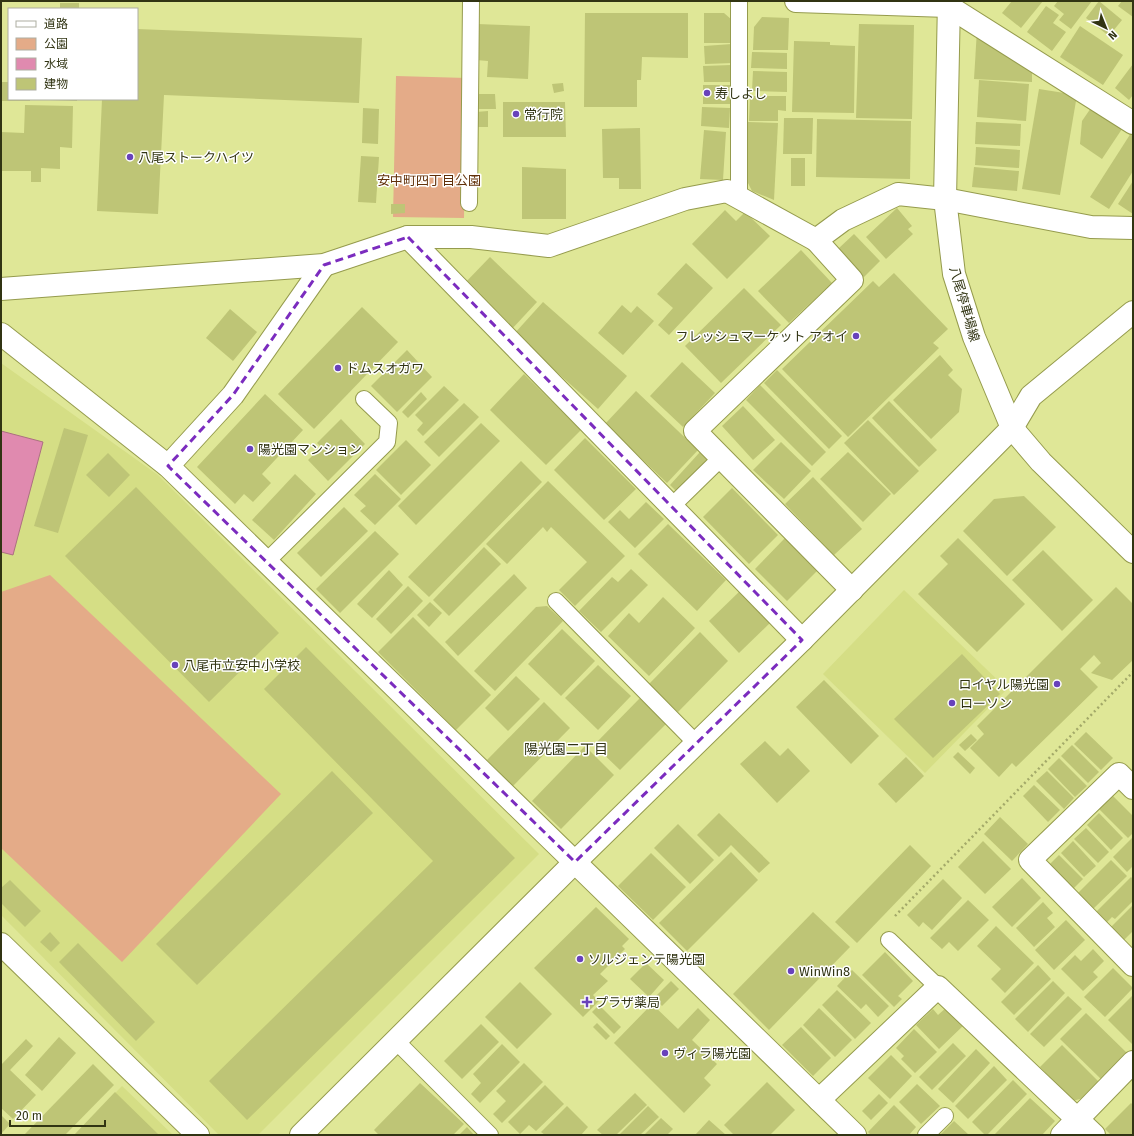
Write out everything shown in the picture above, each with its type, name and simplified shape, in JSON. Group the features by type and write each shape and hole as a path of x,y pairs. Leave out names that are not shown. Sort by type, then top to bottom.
{"street":[{"path":"796,1 948,3 1133,123"},
{"name":"八尾停車場線","path":"948,3 945,199 954,274 974,337 1012,428 1041,462 1133,552"},
{"path":"1,289 324,265 408,237 470,237 549,246 686,199 727,191 816,240 852,280 695,432 852,590"},
{"path":"816,240 843,220 898,194 945,199 1091,227 1133,228"},
{"path":"408,237 802,640"},
{"path":"168,466 233,395 324,265"},
{"path":"301,1135 575,862 852,590 1012,428 1031,396 1133,312"},
{"path":"1,334 168,466 855,1135"},
{"path":"1133,788 1119,774 1030,860 1133,964"},
{"path":"1,944 198,1135"},
{"path":"819,1100 938,987 1094,1135"},
{"path":"1062,1135 1133,1062"}],"lane":[{"path":"469,203 471,1"},
{"path":"739,1 739,197"},
{"path":"266,562 387,442 389,423 364,399"},
{"path":"672,506 721,458"},
{"path":"556,601 696,743"},
{"path":"889,940 938,987"},
{"path":"396,1041 490,1135"},
{"path":"926,1135 945,1116"}],"path":[{"path":"889,940 883,928 1133,672"}],"highlighted area":[{"path":"408,237 802,640 575,862 168,466 233,395 324,265"}],"shaded area":[{"name":"八尾市立安中小学校","path":"1,363 158,475 539,854 258,1135 219,1135 1,915"},
{"path":"904,590 1007,689 925,773 823,674"},
{"path":"122,1086 173,1135 75,1135"}],"green space":[{"name":"安中町四丁目公園","path":"396,76 467,78 464,218 393,217"},
{"path":"50,575 281,794 122,962 1,848 1,592"}],"water":[{"path":"1,431 43,442 13,555 1,552"}],"building":[{"path":"1012,1 1043,1 1021,28 1002,13"},
{"path":"1058,1 1092,1 1071,29 1059,20 1064,14 1054,6"},
{"path":"1099,1 1122,20 1109,36 1086,18"},
{"path":"1122,1 1133,1 1133,17 1118,6"},
{"path":"60,3 79,3 79,8 60,8"},
{"path":"1046,6 1059,15 1053,23 1066,32 1052,51 1027,32"},
{"path":"585,13 688,13 688,58 642,57 641,80 637,80 637,107 584,107"},
{"path":"704,13 724,13 732,20 733,43 704,43"},
{"path":"762,17 789,18 788,50 753,50 754,27"},
{"path":"477,24 530,26 528,79 487,77 488,61 476,60"},
{"path":"859,24 914,25 912,119 856,118"},
{"path":"1080,26 1123,55 1103,85 1060,57"},
{"name":"八尾ストークハイツ","path":"138,29 362,38 359,103 164,95 158,214 97,211 102,100 138,100"},
{"path":"977,30 1032,65 1032,82 974,79"},
{"path":"794,41 830,42 830,45 855,46 854,113 792,112"},
{"path":"732,44 733,63 705,64 704,46"},
{"path":"752,52 787,53 787,69 751,68"},
{"path":"1133,64 1133,95 1129,100 1115,88"},
{"path":"731,65 732,82 704,82 703,66"},
{"path":"753,71 787,72 787,92 752,91"},
{"path":"979,80 1029,84 1026,121 977,117"},
{"path":"1,82 8,82 8,100 30,100 30,101 1,101"},
{"path":"563,83 564,91 554,93 552,84"},
{"path":"703,85 732,85 732,104 703,104"},
{"path":"1039,89 1077,95 1060,195 1022,189"},
{"path":"478,94 495,94 496,109 478,109"},
{"path":"750,96 786,96 786,111 778,110 778,121 749,121"},
{"path":"50,100 77,100 77,101"},
{"path":"503,102 565,102 566,137 503,137"},
{"path":"25,105 73,106 72,148 60,147 60,169 41,168 41,182 31,182 31,171 1,171 1,132 24,133"},
{"path":"1093,105 1124,126 1102,159 1080,144 1082,121"},
{"path":"702,107 730,108 729,128 701,126"},
{"path":"363,108 379,109 378,144 362,143"},
{"path":"488,111 488,127 475,127 476,112"},
{"path":"784,118 813,118 812,154 783,154"},
{"path":"817,119 911,121 910,179 816,177"},
{"path":"748,122 778,123 774,200 752,191 745,177"},
{"path":"976,122 1021,124 1020,146 975,144"},
{"path":"640,128 641,189 619,189 619,178 603,178 602,129"},
{"path":"704,130 726,132 723,180 700,179"},
{"path":"1131,133 1133,134 1133,171 1109,209 1090,197"},
{"path":"976,147 1020,150 1019,168 975,165"},
{"path":"361,156 379,157 376,203 358,202"},
{"path":"791,158 805,158 805,186 791,186"},
{"path":"522,167 566,169 566,219 522,219"},
{"path":"974,167 1019,171 1017,191 972,187"},
{"path":"1133,181 1133,214 1118,204"},
{"path":"391,204 405,204 405,213 391,214"},
{"path":"897,208 912,226 908,229 913,234 886,259 866,237"},
{"path":"725,210 736,221 745,212 770,236 727,279 692,244"},
{"path":"854,234 880,261 864,277 838,249"},
{"path":"801,250 832,283 789,323 758,291"},
{"path":"490,257 537,302 511,330 463,285"},
{"path":"686,263 713,288 669,335 658,325 673,308 657,294"},
{"path":"894,273 948,329 933,343 939,348 848,437 782,369 873,281 879,287"},
{"path":"744,288 781,325 721,383 685,346"},
{"path":"543,302 627,376 598,409 514,334"},
{"path":"622,305 631,313 637,306 654,321 623,355 598,333"},
{"name":"ドムスオガワ","path":"362,307 398,342 314,429 278,394"},
{"path":"230,309 257,332 233,361 206,338"},
{"path":"407,350 432,377 397,412 371,386"},
{"path":"940,355 953,370 948,375 962,389 959,412 931,439 893,400"},
{"path":"682,362 715,393 683,427 650,396"},
{"path":"777,370 842,436 829,449 764,383"},
{"path":"524,374 581,430 546,465 490,410"},
{"path":"760,385 826,452 812,466 746,400"},
{"path":"444,386 459,400 423,436 417,430 423,423 415,415"},
{"path":"636,391 698,450 667,483 605,424"},
{"path":"421,392 427,399 408,418 402,412"},
{"name":"陽光園マンション","path":"265,394 303,430 262,474 271,483 253,502 244,494 235,504 197,467"},
{"path":"889,401 937,450 919,467 872,418"},
{"path":"464,403 479,417 439,457 424,442"},
{"path":"743,406 775,440 753,460 722,426"},
{"path":"341,419 365,444 328,481 308,460 321,447 317,443"},
{"path":"868,420 919,471 894,495 844,443"},
{"path":"481,423 500,441 416,525 398,506"},
{"path":"64,428 88,435 58,533 34,526"},
{"path":"585,438 636,489 604,520 554,470"},
{"path":"406,440 431,465 401,495 376,470"},
{"path":"781,442 811,471 784,499 753,470"},
{"path":"700,452 708,460 678,493 670,485"},
{"path":"848,452 891,494 863,522 820,479"},
{"path":"108,453 130,475 109,497 86,475"},
{"path":"521,461 542,482 429,597 408,577"},
{"path":"295,474 316,494 274,540 252,520"},
{"path":"375,474 401,499 375,525 360,511 366,506 354,495"},
{"path":"813,477 862,529 834,555 785,504"},
{"path":"548,481 625,556 575,606 559,590 587,562 551,527 547,532 543,527 507,564 486,544"},
{"path":"136,487 279,633 209,702 65,556"},
{"path":"732,488 778,535 749,564 703,517"},
{"path":"1024,496 1056,527 1007,576 963,531 994,499"},
{"path":"646,502 664,519 635,548 608,522 620,510 629,519"},
{"path":"344,507 368,531 321,577 297,553"},
{"path":"668,524 726,580 697,611 638,554"},
{"path":"375,531 399,554 340,613 316,589"},
{"path":"785,538 817,571 787,601 755,569"},
{"path":"958,538 1025,604 977,652 918,594 948,564 940,556"},
{"path":"484,547 501,564 449,616 433,600"},
{"path":"1043,550 1093,600 1062,631 1012,580"},
{"path":"631,569 648,585 601,632 579,611 612,577 618,582"},
{"path":"389,570 403,585 372,618 357,604"},
{"path":"514,574 527,588 458,656 445,642"},
{"path":"408,586 423,601 391,634 376,619"},
{"name":"ロイヤル陽光園","path":"1116,587 1133,604 1133,660 1112,680 1091,673 1101,663 1094,655 1080,669 1098,687 1016,767 1012,763 999,777 970,748 984,734 977,726"},
{"path":"741,590 772,621 739,653 709,621"},
{"path":"663,597 695,628 649,676 608,636 629,613 639,623"},
{"path":"430,602 442,613 429,627 417,615"},
{"path":"547,606 563,621 495,691 474,671 536,607"},
{"path":"413,617 491,695 456,730 378,652"},
{"path":"562,629 595,661 561,696 528,664"},
{"path":"700,632 728,661 678,712 649,684"},
{"path":"306,647 515,858 247,1120 209,1081 433,861 264,689"},
{"path":"962,654 1000,694 933,758 894,719"},
{"path":"598,665 631,696 598,730 565,698"},
{"path":"516,676 540,699 508,731 485,708"},
{"path":"824,680 879,736 851,764 796,707"},
{"path":"640,698 666,724 620,770 594,745"},
{"path":"544,702 570,728 513,786 487,760"},
{"path":"1086,732 1113,758 1101,770 1074,744"},
{"path":"971,734 977,740 965,751 959,745"},
{"path":"765,741 780,756 788,748 810,771 777,803 740,764"},
{"path":"1072,745 1099,772 1088,783 1061,756"},
{"path":"585,746 614,775 561,829 532,801"},
{"path":"958,752 975,768 970,774 953,757"},
{"path":"906,757 924,776 896,803 878,784"},
{"path":"1059,758 1087,786 1075,797 1048,769"},
{"path":"332,771 373,813 197,985 156,944"},
{"path":"1047,771 1074,798 1064,809 1036,781"},
{"path":"1034,785 1060,810 1048,822 1023,796"},
{"path":"1113,796 1133,816 1133,833 1128,838 1099,809"},
{"path":"719,813 770,863 759,873 731,845 719,857 697,835"},
{"path":"1099,813 1123,838 1111,850 1087,825"},
{"path":"1000,817 1028,844 1012,861 984,834"},
{"path":"678,824 714,860 690,884 654,848"},
{"path":"1086,828 1109,852 1098,863 1074,839"},
{"path":"1133,837 1133,866 1127,872 1113,857"},
{"path":"983,841 1011,869 985,894 958,867"},
{"path":"1073,841 1096,866 1084,877 1061,853"},
{"path":"910,845 931,866 857,943 835,922"},
{"path":"731,852 758,880 687,951 659,923"},
{"path":"651,853 686,887 653,920 618,886"},
{"path":"1059,855 1083,879 1071,891 1047,867"},
{"path":"1111,860 1127,876 1092,910 1077,894"},
{"path":"1131,877 1133,879 1133,901 1115,919 1112,917 1105,924 1095,913"},
{"path":"1022,878 1041,898 1012,927 992,907"},
{"path":"943,879 962,898 932,930 923,922 919,927 907,915"},
{"path":"10,880 41,911 25,927 1,903 1,888"},
{"path":"968,900 989,920 958,951 949,942 942,949 930,938"},
{"path":"1043,902 1053,913 1047,918 1055,927 1034,947 1016,928"},
{"path":"1133,905 1133,931 1122,942 1109,929"},
{"name":"ソルジェンテ陽光園","path":"596,907 629,939 622,946 625,949 600,974 608,981 593,995 599,1001 583,1017 534,968"},
{"name":"WinWin8","path":"813,912 850,947 769,1030 733,994"},
{"path":"1066,920 1085,940 1054,970 1035,950"},
{"path":"996,926 1034,963 1005,993 991,979 1001,969 977,946"},
{"path":"50,932 60,943 51,952 40,942"},
{"path":"78,943 155,1022 136,1041 59,962"},
{"path":"1093,949 1104,961 1093,972 1098,977 1083,991 1061,969 1075,955 1081,961"},
{"path":"885,952 913,981 898,996 902,999 894,1007 862,975"},
{"path":"646,963 664,980 649,997 630,979"},
{"path":"1038,965 1051,979 1014,1015 1001,1002"},
{"path":"1113,968 1133,988 1105,1017 1084,997"},
{"path":"852,970 889,1006 878,1017 866,1004 861,1009 837,986"},
{"path":"671,981 679,989 662,1006 654,998"},
{"path":"1053,981 1065,993 1028,1032 1015,1019"},
{"path":"520,982 552,1014 517,1049 485,1017"},
{"path":"837,990 871,1023 855,1039 822,1005"},
{"path":"1133,995 1133,1045 1108,1020"},
{"path":"1068,996 1082,1009 1044,1047 1030,1034"},
{"name":"ヴィラ陽光園","path":"652,1004 678,1029 698,1008 710,1020 692,1040 717,1064 704,1078 711,1085 684,1113 614,1043"},
{"path":"599,1005 621,1027 614,1034 592,1012"},
{"path":"947,1007 965,1024 939,1049 916,1025 933,1009 938,1015"},
{"path":"819,1008 852,1040 835,1057 803,1025"},
{"path":"1086,1013 1128,1054 1102,1080 1060,1039"},
{"path":"597,1023 610,1036 606,1040 593,1027"},
{"path":"481,1024 499,1042 462,1079 444,1061"},
{"path":"801,1027 831,1058 813,1076 782,1045"},
{"path":"914,1029 937,1052 915,1073 901,1059 904,1056 896,1048"},
{"path":"59,1037 76,1053 42,1091 25,1075"},
{"path":"26,1039 33,1046 10,1070 36,1095 13,1119 1,1108 1,1065"},
{"path":"953,1043 966,1056 932,1090 919,1077"},
{"path":"502,1044 520,1062 480,1103 471,1094 481,1083 473,1074"},
{"path":"1062,1045 1099,1082 1083,1098 1073,1101 1040,1067"},
{"path":"976,1049 990,1063 953,1103 938,1089"},
{"path":"891,1055 912,1076 890,1099 868,1078"},
{"path":"524,1063 543,1082 502,1123 493,1114 506,1101 496,1091"},
{"path":"93,1064 114,1085 65,1135 24,1135"},
{"path":"994,1066 1007,1080 968,1119 955,1106"},
{"path":"1013,1080 1027,1094 987,1135 985,1135 972,1122"},
{"path":"767,1082 795,1110 770,1135 734,1135 724,1125"},
{"path":"420,1083 464,1124 453,1135 379,1135 374,1130"},
{"path":"917,1084 940,1106 921,1124 899,1102"},
{"path":"545,1085 564,1104 536,1131 529,1125 520,1134 508,1122"},
{"path":"115,1092 159,1135 74,1135"},
{"path":"635,1093 647,1105 616,1135 603,1135 597,1130"},
{"path":"879,1094 888,1103 871,1120 862,1111"},
{"path":"1030,1098 1055,1121 1042,1135 994,1135"},
{"path":"1131,1103 1133,1105 1133,1135 1111,1135 1105,1129"},
{"path":"894,1105 916,1127 909,1135 871,1135 868,1132"},
{"path":"567,1106 588,1127 581,1135 545,1135 541,1132"},
{"path":"648,1106 659,1117 640,1135 619,1135"},
{"path":"1,1115 10,1124 1,1134"},
{"path":"661,1118 673,1129 667,1135 644,1135"},
{"path":"709,1120 726,1135 695,1135"},
{"path":"954,1121 969,1135 940,1135"},
{"path":"467,1127 474,1135 459,1135"}],"place":[{"name":"寿しよし","path":"707,93"},
{"name":"常行院","path":"516,114"},
{"name":"八尾ストークハイツ","path":"130,157"},
{"name":"フレッシュマーケット アオイ","path":"856,336"},
{"name":"ドムスオガワ","path":"338,368"},
{"name":"陽光園マンション","path":"250,449"},
{"name":"八尾市立安中小学校","path":"175,665"},
{"name":"ロイヤル陽光園","path":"1057,684"},
{"name":"ローソン","path":"952,703"},
{"name":"ソルジェンテ陽光園","path":"580,959"},
{"name":"WinWin8","path":"791,971"},
{"name":"プラザ薬局","path":"587,1002"},
{"name":"ヴィラ陽光園","path":"665,1053"}],"district":[{"name":"陽光園二丁目","path":"566,749"}]}
